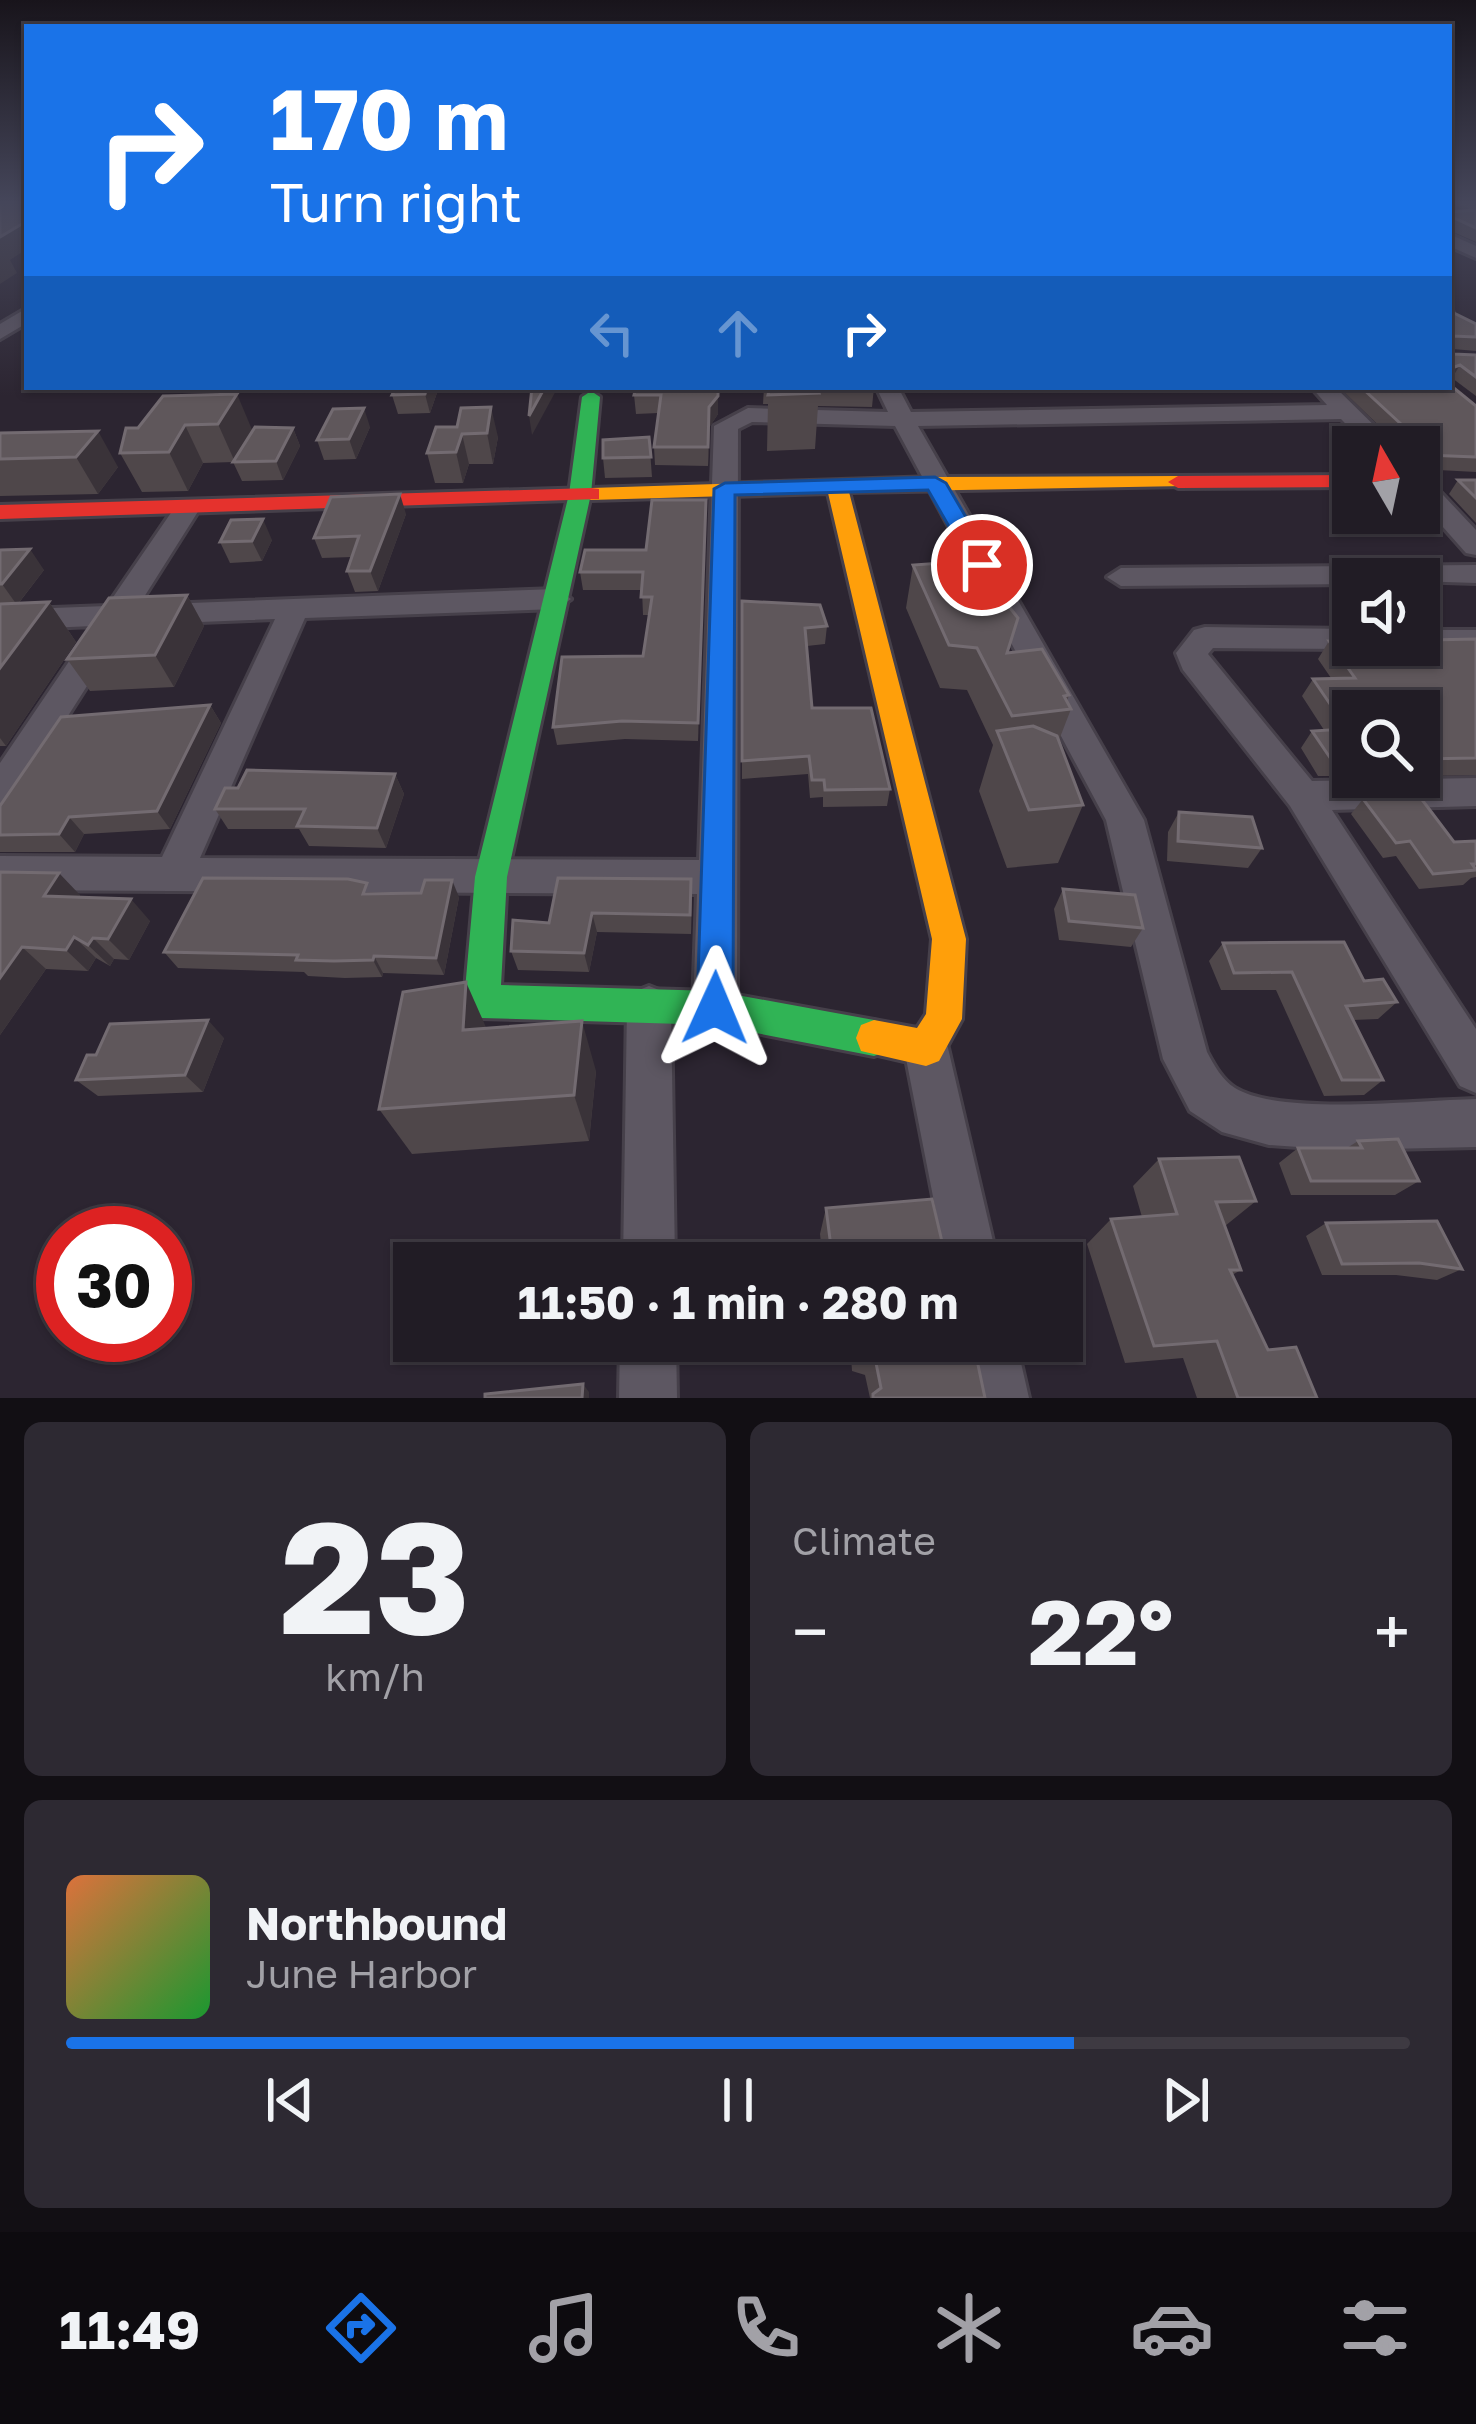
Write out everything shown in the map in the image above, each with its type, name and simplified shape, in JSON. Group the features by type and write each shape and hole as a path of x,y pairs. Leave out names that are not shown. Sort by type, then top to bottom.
{"street":[{"path":"1325,390 1361,426"},
{"path":"591,397 580,494 490,877 482,1001 715,1008 926,1048"},
{"path":"715,1008 730,421 748,415 897,403 1347,412"},
{"path":"897,403 935,483 1101,770 1125,820 1186,1059 1202,1090 1222,1107 1263,1124 1476,1123"},
{"path":"0,512 186,510 380,497 935,483 1332,481"},
{"path":"1440,482 1457,482"},
{"path":"837,486 949,939 944,1018 926,1048 968,1242"},
{"path":"1440,506 1476,547"},
{"path":"0,792 186,510"},
{"path":"1120,577 1476,574"},
{"path":"0,620 556,599"},
{"path":"174,873 294,610"},
{"path":"1332,639 1205,637 1192,653 1198,670 1303,796 1476,1070"},
{"path":"1440,640 1476,640"},
{"path":"1303,796 1476,792"},
{"path":"0,873 717,877"},
{"path":"649,1007 649,1242"},
{"path":"648,1362 648,1398"},
{"path":"992,1362 1000,1398"}],"building":[{"path":"1452,301 1454,313 1476,324 1476,337 1453,336 1453,354 1476,355 1476,377 1460,365 1452,368"},
{"path":"1452,386 1476,406 1476,457 1440,456 1440,426 1403,426 1364,390"},
{"path":"394,390 426,390 425,394 392,395"},
{"path":"532,390 543,390 529,416"},
{"path":"635,390 718,390 709,407 708,447 654,447 661,395 634,395"},
{"path":"769,390 819,393 768,395"},
{"path":"237,394 218,424 185,425 169,452 120,453 126,428 138,428 163,396"},
{"path":"491,407 487,433 462,434 456,452 427,453 436,427 457,427 461,408"},
{"path":"364,408 349,439 317,440 333,409"},
{"path":"255,427 293,428 276,461 233,462"},
{"path":"98,431 76,457 0,459 0,433"},
{"path":"649,437 651,457 603,458 603,440"},
{"path":"1458,480 1476,480 1476,498"},
{"path":"400,494 370,571 347,571 359,536 314,538 331,497"},
{"path":"652,500 706,500 698,723 622,721 553,727 562,657 643,656 652,597 641,597 643,572 580,572 585,550 646,550"},
{"path":"263,519 252,541 220,542 231,520"},
{"path":"30,549 2,584 0,584 0,550"},
{"path":"969,561 991,599 1002,598 1018,618 1007,653 1042,649 1069,695 1064,696 1071,709 1012,716 977,648 949,645 913,565"},
{"path":"187,595 155,655 67,659 109,598"},
{"path":"742,601 820,605 827,626 805,628 812,708 871,708 890,789 825,790 824,780 812,780 809,756 742,761"},
{"path":"49,602 0,668 0,604"},
{"path":"1476,639 1476,758 1440,759 1440,690 1332,690 1332,707 1313,679 1355,678 1347,666 1440,666 1440,640"},
{"path":"210,705 157,811 69,817 59,834 0,835 0,806 61,717"},
{"path":"1033,726 1057,736 1083,805 1029,810 997,731"},
{"path":"1332,730 1332,759 1331,759 1312,731"},
{"path":"247,770 395,774 377,828 297,826 305,809 215,809 225,788 238,788"},
{"path":"1421,798 1454,842 1476,841 1476,864 1472,864 1476,870 1433,874 1410,841 1396,843 1363,799"},
{"path":"1179,812 1252,817 1262,848 1178,841"},
{"path":"0,872 59,873 44,896 131,899 108,939 93,938 88,945 74,937 66,950 22,947 0,978"},
{"path":"203,878 348,879 367,883 363,894 421,893 425,880 452,880 436,958 374,956 373,960 334,961 296,960 298,955 164,952"},
{"path":"558,878 691,879 690,915 592,913 584,953 511,951 513,920 549,923"},
{"path":"1063,889 1135,895 1143,928 1069,921"},
{"path":"1344,942 1364,981 1383,979 1397,1002 1346,1006 1383,1080 1342,1080 1292,972 1234,973 1223,943"},
{"path":"466,982 463,1030 582,1021 574,1095 379,1109 403,992"},
{"path":"208,1020 185,1075 76,1080 87,1055 96,1055 110,1024"},
{"path":"1398,1139 1419,1181 1311,1181 1298,1148 1362,1148 1358,1141"},
{"path":"1239,1157 1256,1201 1216,1202 1241,1270 1230,1270 1268,1350 1296,1347 1317,1398 1238,1398 1217,1341 1154,1346 1111,1219 1177,1214 1159,1159"},
{"path":"932,1199 942,1242 830,1242 826,1208"},
{"path":"1437,1221 1462,1269 1419,1263 1342,1264 1326,1223"},
{"path":"876,1362 977,1362 985,1398 873,1398 881,1388"},
{"path":"583,1384 582,1398 485,1398 485,1394"}],"traffic: fast":[{"path":"591,397 580,494 491,877 482,1001 715,1008 874,1038"}],"traffic: slow":[{"path":"591,494 935,483 1178,482"},
{"path":"837,486 949,939 944,1019 926,1048 874,1038"}],"traffic: jam":[{"path":"1178,482 1332,481"},
{"path":"0,512 591,494"}],"route":[{"path":"715,1008 725,489 935,483 982,565"}]}
